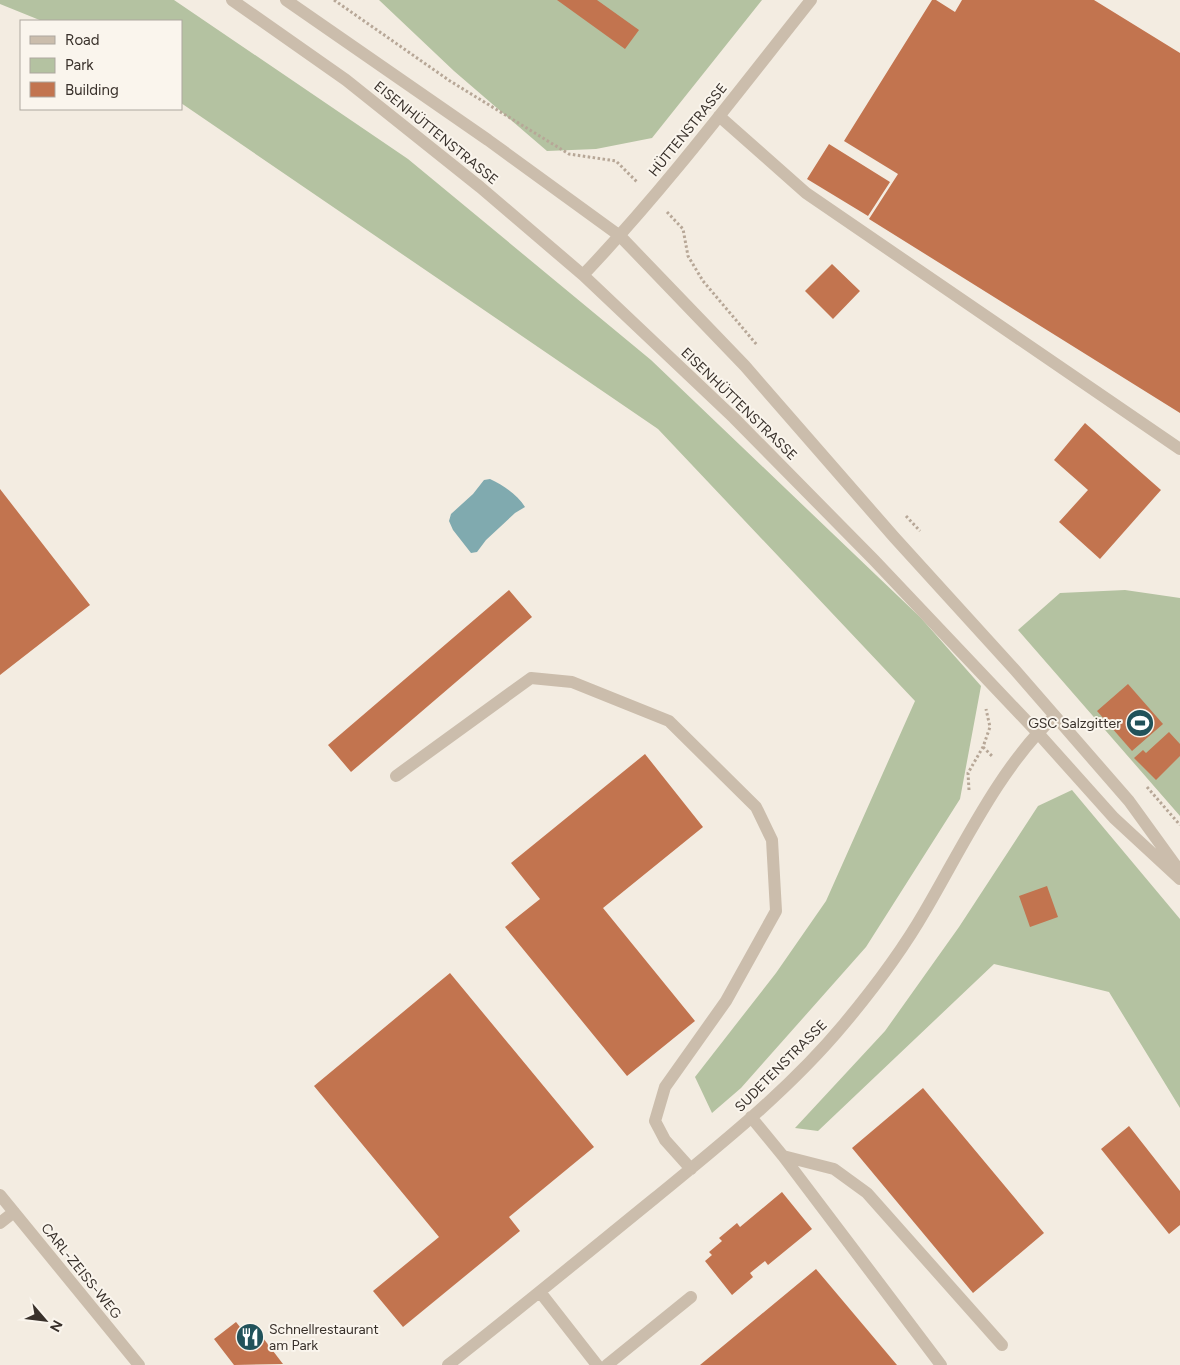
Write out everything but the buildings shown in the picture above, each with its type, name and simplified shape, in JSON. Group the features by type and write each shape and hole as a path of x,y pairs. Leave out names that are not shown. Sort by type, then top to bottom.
{"street":[{"name":"EISENHÜTTENSTRASSE","path":"232,0 346,80 480,187 583,275 734,418 874,560 1037,732 1114,818 1180,879"},
{"name":"EISENHÜTTENSTRASSE","path":"286,0 488,140 620,236 745,366 894,537 1055,716 1129,802 1180,872"},
{"name":"HÜTTENSTRASSE","path":"583,275 653,197 811,0"},
{"path":"719,116 806,193 1180,449"},
{"path":"396,776 531,678 572,682 669,721 756,806 772,840 776,911 726,1001 665,1088 655,1121 665,1140 691,1169"},
{"name":"SUDETENSTRASSE","path":"448,1365 691,1169 752,1117 842,1026 880,979 924,913 998,787 1037,732 1055,716"},
{"path":"752,1117 941,1365"},
{"path":"783,1156 834,1169 868,1193 1002,1345"},
{"name":"CARL-ZEISS-WEG","path":"0,1195 139,1365"},
{"path":"0,1223 14,1212"},
{"path":"540,1292 597,1365"},
{"path":"607,1365 691,1297"}],"path":[{"path":"334,0 450,81 569,154 616,162 683,229 688,256 703,281 761,350"},
{"path":"905,514 925,537"},
{"path":"970,792 968,773 983,747 990,727 984,701 993,687"}],"green space":[{"path":"0,0 174,0 408,159 651,360 921,618 981,686 960,799 866,947 741,1088 712,1113 695,1077 776,973 826,901 915,701 658,429 182,104 182,20 40,20 0,4"},
{"path":"379,0 762,0 652,138 596,149 547,151 454,71"},
{"name":"GSC Salzgitter","path":"1125,590 1180,598 1180,816 1018,630 1060,593"},
{"path":"1072,790 1180,919 1180,1108 1109,992 994,964 818,1131 795,1128 885,1031 959,927 1038,806"}],"water":[{"path":"490,479 510,491 525,507 515,513 486,540 477,552 471,553 453,530 449,521 451,514 473,494 484,480"}],"place":[{"name":"GSC Salzgitter","path":"1140,723"},
{"name":"Schnellrestaurant am Park","path":"250,1337"}]}
